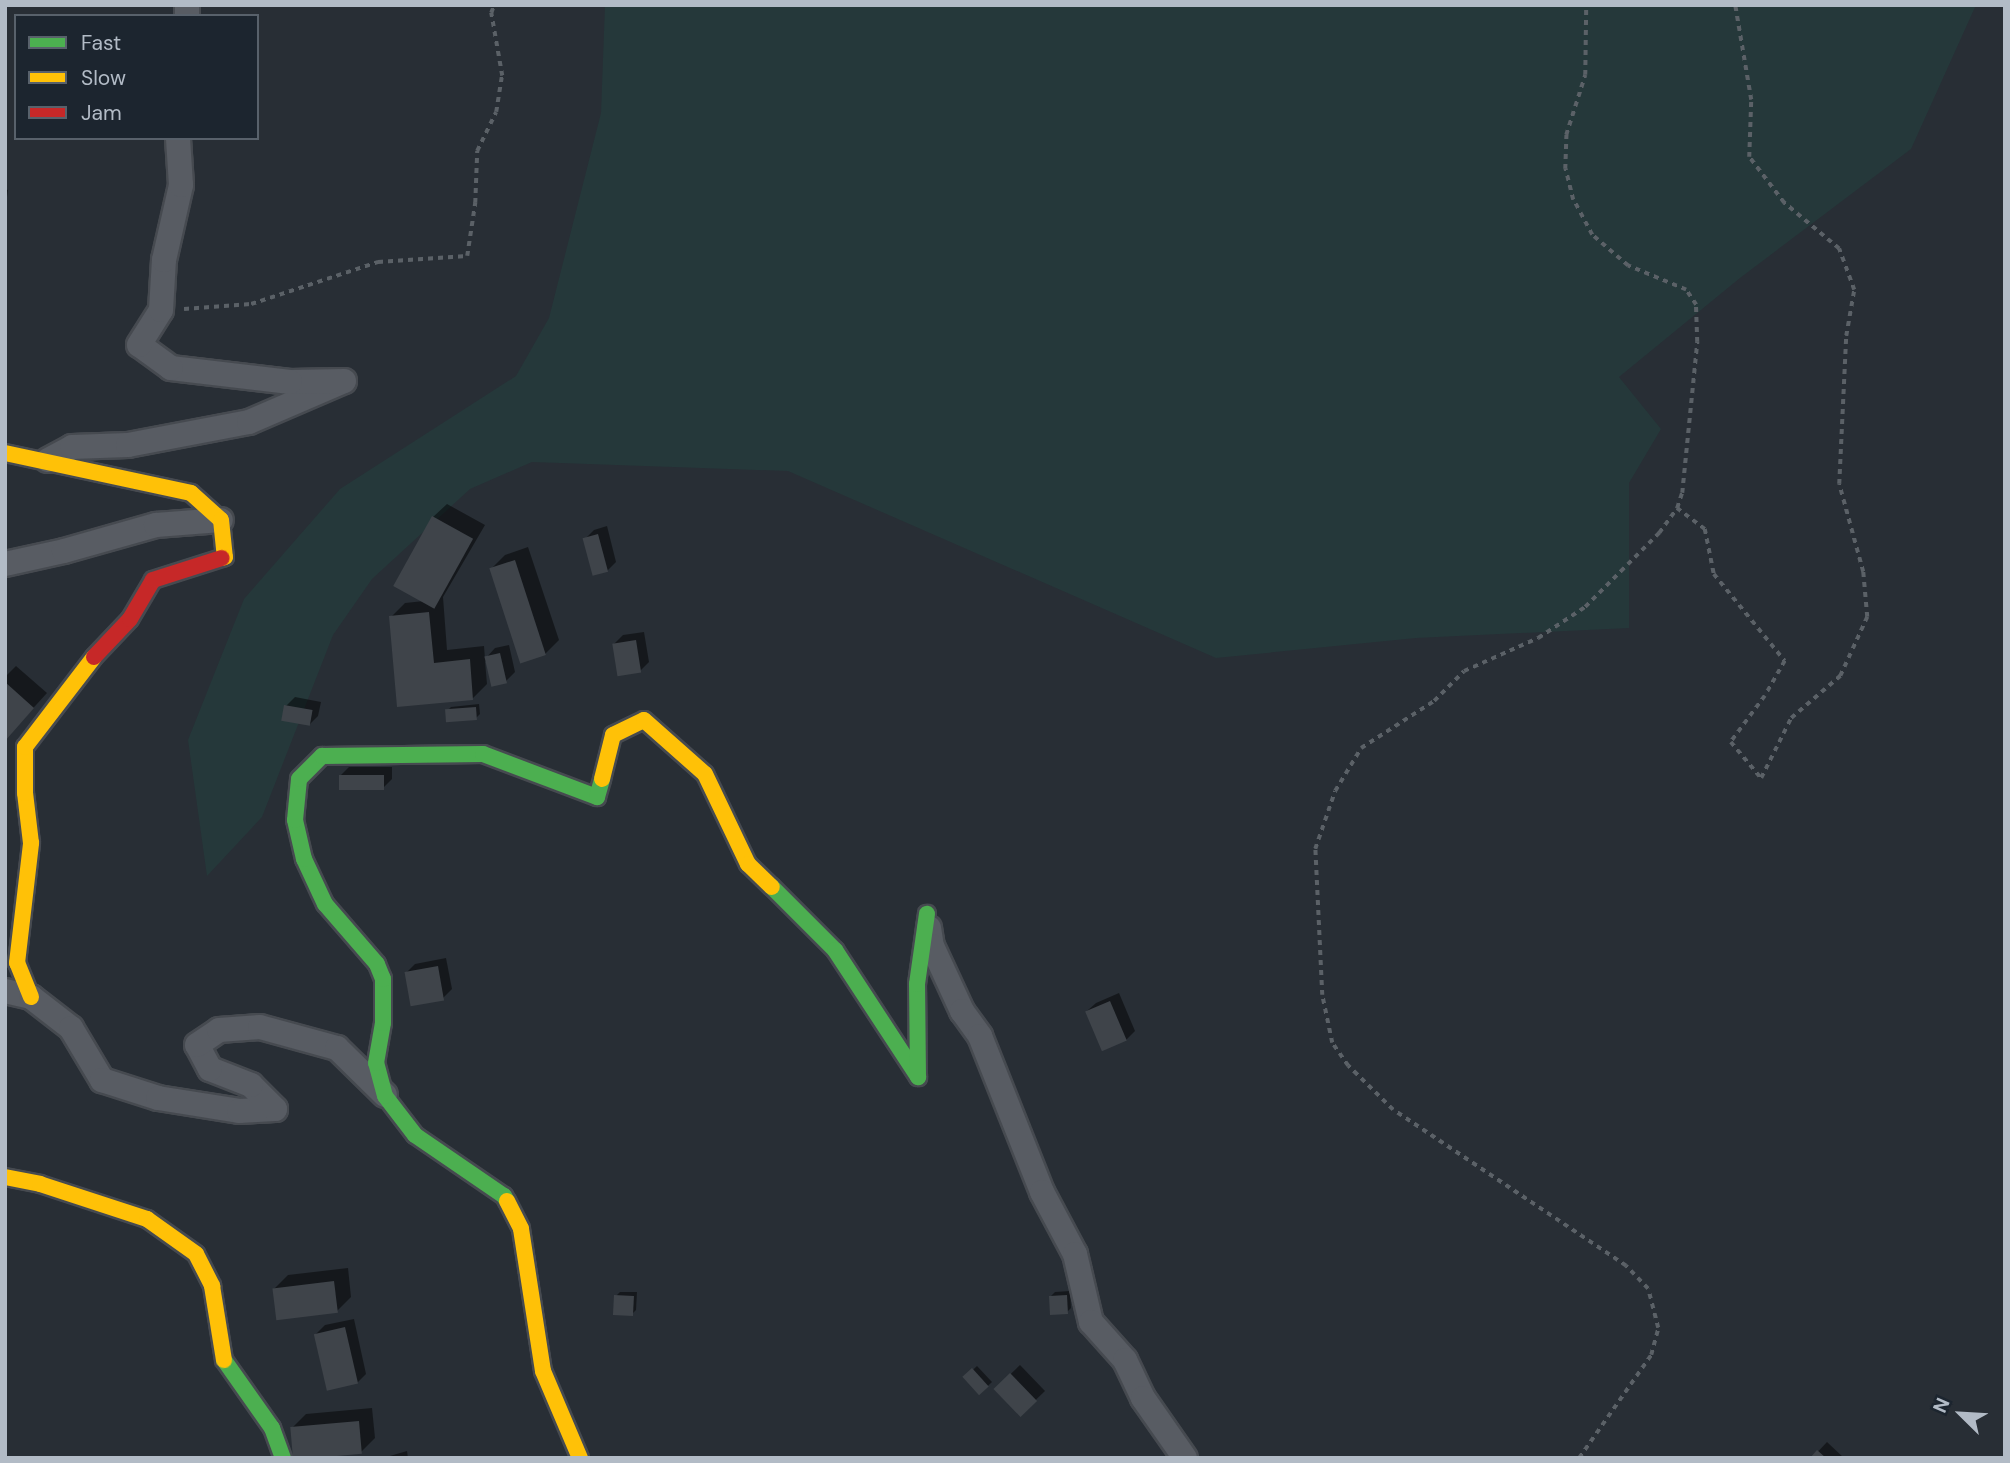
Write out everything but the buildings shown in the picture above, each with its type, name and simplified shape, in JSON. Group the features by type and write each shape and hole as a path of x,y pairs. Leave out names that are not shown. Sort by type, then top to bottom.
{"street":[{"path":"48,460 72,447 128,445 249,422 344,381 290,382 171,368 139,345 161,310 164,260 181,185 178,140"},
{"path":"5,453 48,460 191,493 221,520 225,556 153,580 130,619 82,670 25,747 25,793 32,842 17,963 31,997"},
{"path":"5,564 156,525 221,520"},
{"path":"385,1096 376,1063 383,1023 383,979 377,964 324,904 303,859 295,820 299,779 322,756 483,754 597,797 613,735 644,720 705,774 748,864 835,950 918,1077 917,984 927,914"},
{"path":"927,914 932,947 962,1011 980,1036 1042,1192 1075,1254 1091,1322 1125,1360 1143,1398 1185,1458"},
{"path":"5,991 31,997 71,1028 102,1080 158,1098 239,1111 275,1109 251,1085 210,1069 197,1045 219,1030 260,1027 337,1048 385,1096 415,1135 504,1196 521,1229 543,1371 580,1458"},
{"path":"5,1177 40,1185 147,1219 196,1254 212,1286 222,1357 272,1428 283,1458"}],"path":[{"path":"161,310 251,304 378,262 467,256 475,203 477,151 496,112 502,76 491,13 494,5"},
{"path":"1579,1458 1651,1355 1658,1328 1648,1289 1626,1266 1393,1110 1348,1066 1332,1043 1322,995 1315,849 1335,791 1361,748 1434,701 1464,671 1538,638 1585,607 1659,533 1677,508 1682,493 1698,342 1696,305 1686,290 1628,266 1592,235 1573,200 1565,169 1566,135 1586,75 1586,5"},
{"path":"1677,508 1705,528 1714,574 1785,661 1765,696 1731,742 1761,778 1791,718 1840,676 1867,617 1863,572 1839,484 1846,336 1854,290 1839,249 1784,203 1749,157 1751,100 1735,5"}],"shaded area":[{"path":"605,5 1976,5 1911,149 1740,278 1619,377 1661,429 1629,483 1629,628 1416,638 1216,658 788,471 532,462 470,489 372,579 333,635 262,817 207,876 188,740 244,599 340,489 516,376 549,318 601,113"}],"traffic: fast":[{"path":"507,1201 504,1196 415,1135 385,1096 376,1063 383,1023 383,979 377,964 325,904 304,859 295,820 299,779 322,756 483,754 597,797 602,779"},
{"path":"772,887 835,950 918,1077 917,984 927,914"},
{"path":"224,1360 272,1428 283,1458"}],"traffic: slow":[{"path":"5,453 191,493 221,520 225,557 222,558"},
{"path":"31,997 17,963 31,843 25,793 25,747 94,657"},
{"path":"602,779 613,735 644,720 705,774 748,864 772,887"},
{"path":"5,1177 40,1184 147,1219 196,1254 212,1286 224,1360"},
{"path":"507,1201 521,1229 543,1371 580,1458"}],"traffic: jam":[{"path":"94,657 130,619 153,580 222,558"}]}
